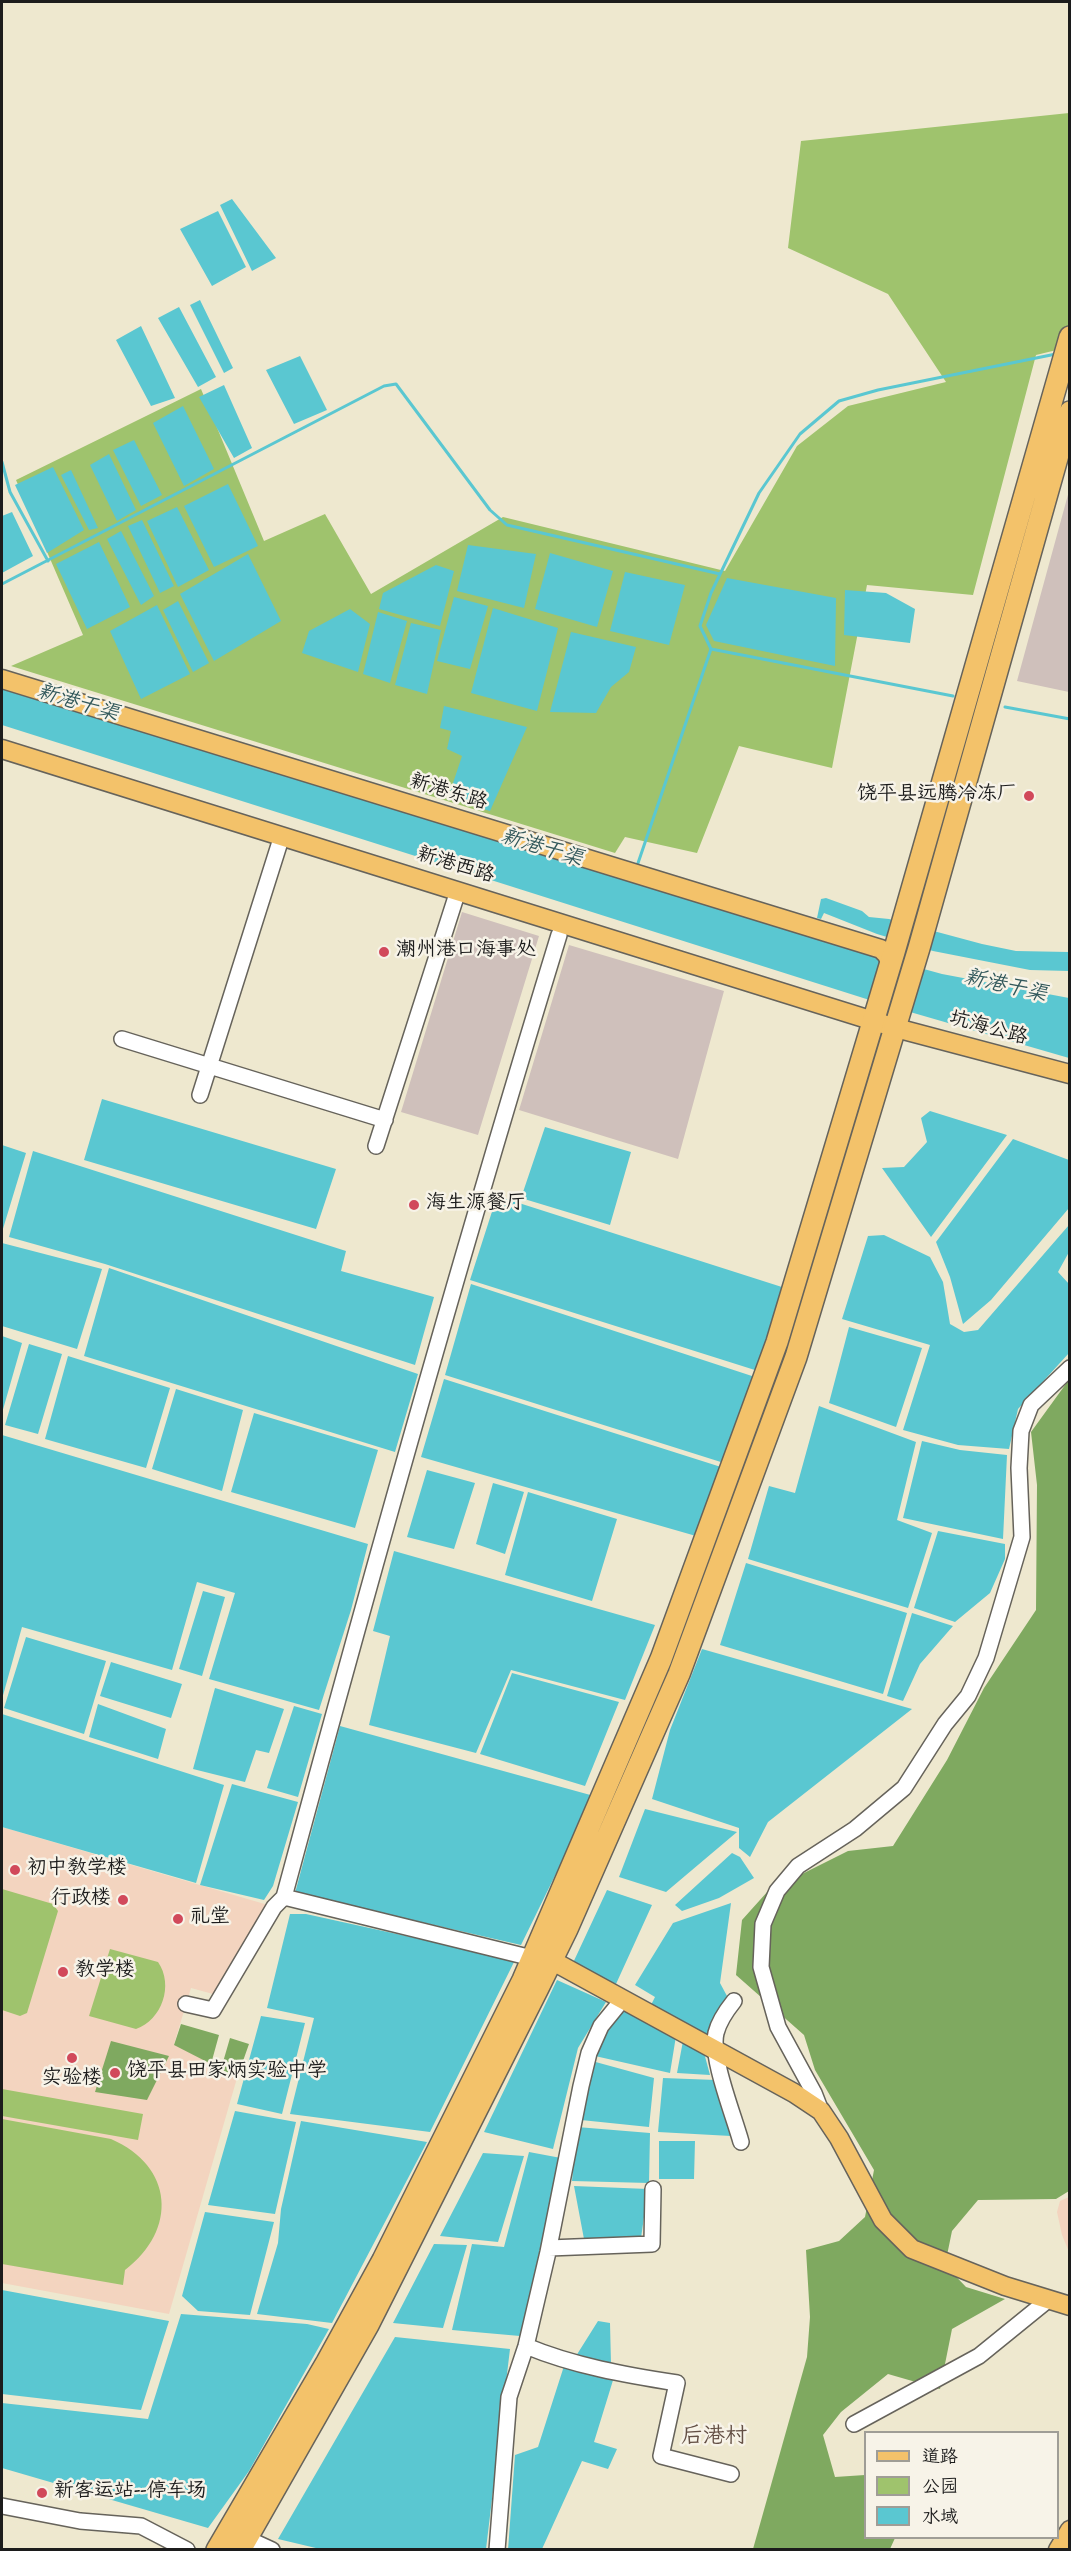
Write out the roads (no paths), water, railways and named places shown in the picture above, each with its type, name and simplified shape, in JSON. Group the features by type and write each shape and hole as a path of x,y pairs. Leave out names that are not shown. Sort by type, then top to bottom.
{"highway":[{"path":"558,1925 661,1659 777,1342 876,1016 890,952 903,921 1070,337"},
{"path":"217,2550 239,2539 327,2362 530,1984 679,1674 796,1357 918,953 1070,412"},
{"path":"972,678 994,683"}],"main road":[{"name":"新港东路","path":"2,679 890,952"},
{"name":"新港西路","path":"2,749 876,1016 898,1020"},
{"name":"坑海公路","path":"898,1020 1070,1074"},
{"path":"542,1959 623,1999 794,2092 821,2111 839,2138 883,2220 912,2248 1005,2286 1070,2306"},
{"path":"1058,2550 1070,2529"}],"street":[{"path":"200,1095 279,845"},
{"path":"376,1146 455,900"},
{"path":"186,2004 213,2010 274,1907 284,1897 492,1151 559,935"},
{"path":"122,1039 385,1120"},
{"path":"821,2111 814,2093 778,2026 761,1967 763,1924 777,1891 798,1866 855,1829 904,1788 945,1724 968,1696 986,1658 1022,1538 1021,1431 1031,1405 1070,1368"},
{"path":"284,1897 542,1959"},
{"path":"497,2550 509,2397 526,2346 549,2248 589,2053 601,2026 623,1999"},
{"path":"734,2001 723,2016 716,2034 715,2050 741,2142"},
{"path":"549,2248 652,2244 653,2189"},
{"path":"854,2424 979,2356 1048,2300"},
{"path":"526,2346 570,2362 621,2374 677,2383 661,2456 731,2474"},
{"path":"2,2506 80,2522 141,2526 187,2550"},
{"path":"239,2539 272,2550"}],"water":[{"path":"232,199 276,258 252,271 220,205"},
{"path":"218,211 246,267 212,286 180,229"},
{"path":"200,300 233,368 224,373 190,305"},
{"path":"179,307 216,377 198,387 158,318"},
{"path":"141,326 175,398 151,406 116,340"},
{"path":"300,356 327,410 294,424 266,370"},
{"path":"224,385 252,448 234,458 199,397"},
{"path":"183,406 214,469 184,486 153,423"},
{"path":"134,440 162,495 141,506 113,450"},
{"path":"109,454 136,510 117,521 90,465"},
{"path":"53,467 84,530 47,553 15,485"},
{"path":"71,470 98,528 89,530 61,475"},
{"path":"228,484 258,546 214,567 184,506"},
{"path":"177,507 209,570 178,587 147,521"},
{"path":"12,512 33,556 2,573 2,516"},
{"path":"142,520 174,586 160,593 128,526"},
{"path":"121,531 154,596 141,605 107,539"},
{"path":"99,542 130,607 87,629 56,564"},
{"path":"468,545 536,554 524,608 457,591"},
{"path":"550,553 613,571 597,627 535,609"},
{"path":"248,554 281,621 214,661 180,594"},
{"path":"436,565 454,571 440,626 379,609 383,593"},
{"path":"625,572 685,585 669,645 610,631"},
{"path":"727,578 836,598 835,666 714,641 706,625"},
{"path":"845,590 886,593 915,609 910,643 844,635"},
{"path":"454,597 488,606 470,669 437,661"},
{"path":"178,601 209,663 193,672 163,610"},
{"path":"157,605 190,674 141,699 110,631"},
{"path":"493,608 558,628 537,711 471,693"},
{"path":"350,609 370,624 358,672 302,653 309,631"},
{"path":"378,612 407,621 390,683 363,674"},
{"path":"411,623 441,630 427,694 395,685"},
{"path":"571,632 636,647 629,672 611,687 596,713 550,712"},
{"name":"新港干渠","path":"2,689 829,943 942,974 1069,998 1069,1058 879,1003 2,725"},
{"path":"444,706 527,727 490,811 448,798 462,756 447,749 451,731 440,728"},
{"path":"826,898 862,911 869,917 889,919 982,944 1016,951 1069,952 1069,971 1030,970 933,951 877,934 824,913 821,919 817,918 821,899"},
{"path":"102,1099 336,1169 316,1229 84,1160"},
{"path":"930,1111 1007,1135 931,1237 882,1168 904,1167 927,1142 921,1118"},
{"path":"545,1127 631,1152 610,1225 521,1198"},
{"path":"1013,1139 1069,1160 1069,1208 991,1300 963,1324 950,1277 936,1242"},
{"path":"2,1145 26,1153 2,1232"},
{"path":"33,1151 346,1251 341,1271 434,1297 415,1365 105,1264 9,1237"},
{"path":"497,1196 785,1288 758,1371 470,1280"},
{"path":"1069,1225 1069,1252 1058,1272 1069,1284 1069,1353 1018,1409 1009,1449 958,1445 903,1430 930,1345 842,1319 868,1236 884,1235 930,1257 943,1282 950,1324 964,1332 978,1330"},
{"path":"2,1243 102,1269 77,1349 2,1326"},
{"path":"109,1268 418,1374 395,1452 84,1356"},
{"path":"471,1284 755,1377 724,1463 445,1375"},
{"path":"849,1327 922,1348 896,1427 829,1403"},
{"path":"2,1336 22,1343 2,1413"},
{"path":"29,1344 62,1354 38,1434 5,1425"},
{"path":"68,1356 170,1388 146,1468 45,1439"},
{"path":"444,1379 721,1467 696,1536 421,1457"},
{"path":"176,1389 243,1410 222,1491 152,1469"},
{"path":"819,1406 916,1442 897,1520 932,1533 908,1608 748,1559 769,1486 795,1493"},
{"path":"254,1413 378,1450 355,1528 231,1492"},
{"path":"2,1435 368,1544 351,1610 319,1710 209,1679 235,1593 197,1582 172,1670 22,1627 2,1699"},
{"path":"922,1441 960,1450 1007,1455 1003,1539 903,1518"},
{"path":"427,1470 475,1483 454,1549 407,1537"},
{"path":"493,1483 524,1492 505,1554 476,1544"},
{"path":"528,1492 617,1519 592,1601 505,1575"},
{"path":"938,1531 1005,1544 1005,1559 990,1593 955,1622 914,1608"},
{"path":"394,1551 655,1625 625,1700 511,1670 476,1753 369,1725 390,1636 373,1631"},
{"path":"746,1563 907,1613 883,1694 720,1645"},
{"path":"203,1591 225,1597 202,1676 179,1669"},
{"path":"912,1613 953,1626 920,1664 903,1701 887,1696"},
{"path":"26,1637 106,1661 84,1734 4,1708"},
{"path":"702,1649 912,1709 768,1822 750,1857 739,1848 739,1828 652,1799 670,1730"},
{"path":"111,1662 182,1684 171,1718 100,1696"},
{"path":"512,1673 619,1702 585,1786 480,1754"},
{"path":"215,1688 284,1709 269,1753 256,1750 245,1782 193,1769"},
{"path":"98,1704 166,1729 158,1759 89,1737"},
{"path":"294,1706 322,1714 298,1797 267,1788"},
{"path":"2,1714 224,1785 196,1883 2,1827"},
{"path":"340,1726 594,1796 521,1945 295,1893"},
{"path":"232,1784 298,1802 273,1886 264,1900 200,1885"},
{"path":"645,1809 737,1832 666,1892 619,1877"},
{"path":"732,1853 740,1857 754,1878 719,1898 682,1911 675,1905"},
{"path":"607,1890 652,1905 616,1984 572,1965"},
{"path":"731,1903 720,1983 727,1996 710,2039 651,2005 655,1997 635,1985 673,1923"},
{"path":"290,1914 306,1914 515,1960 430,2132 290,2114 314,2018 267,2008"},
{"path":"557,1980 606,2002 578,2048 553,2149 484,2132"},
{"path":"625,2011 676,2036 670,2073 595,2056 607,2025"},
{"path":"261,2016 305,2023 282,2114 237,2104"},
{"path":"683,2041 703,2049 710,2075 677,2073"},
{"path":"592,2061 654,2078 649,2127 581,2120"},
{"path":"663,2078 716,2080 732,2119 731,2136 658,2132"},
{"path":"235,2111 296,2122 275,2214 208,2205"},
{"path":"301,2121 427,2142 332,2323 257,2314 278,2243 281,2209"},
{"path":"577,2127 650,2133 649,2183 572,2181"},
{"path":"659,2141 695,2141 694,2179 659,2179"},
{"path":"529,2152 561,2158 520,2336 452,2330 472,2244 504,2247"},
{"path":"483,2153 524,2156 498,2242 440,2236"},
{"path":"574,2186 648,2189 641,2238 584,2239"},
{"path":"205,2212 274,2222 250,2315 198,2311 182,2296"},
{"path":"434,2244 467,2245 443,2328 393,2323"},
{"path":"2,2290 169,2321 141,2410 2,2394"},
{"path":"181,2314 307,2324 329,2329 249,2471 208,2528 2,2468 2,2403 148,2419"},
{"path":"598,2321 610,2323 611,2364 576,2356"},
{"path":"395,2337 510,2349 486,2549 320,2549 278,2539"},
{"path":"564,2366 614,2377 594,2442 617,2449 608,2469 582,2461 542,2549 508,2550 515,2455 538,2447"}],"waterway":[{"path":"711,649 700,626 711,593 759,493 800,434 839,401 878,390 1056,354"},
{"path":"2,584 384,386 396,384 490,510 507,525 720,574"},
{"path":"2,462 10,492 48,561"},
{"path":"637,866 711,649 953,696"},
{"path":"1005,707 1070,719"}],"place":[{"name":"饶平县远腾冷冻厂","path":"1029,796"},
{"name":"潮州港口海事处","path":"384,952"},
{"name":"海生源餐厅","path":"414,1205"},
{"name":"初中教学楼","path":"15,1870"},
{"name":"行政楼","path":"123,1900"},
{"name":"礼堂","path":"178,1919"},
{"name":"教学楼","path":"63,1972"},
{"name":"实验楼","path":"72,2058"},
{"name":"饶平县田家炳实验中学","path":"115,2073"},
{"name":"新客运站--停车场","path":"42,2493"}],"district":[{"name":"后港村","path":"714,2439"}]}
